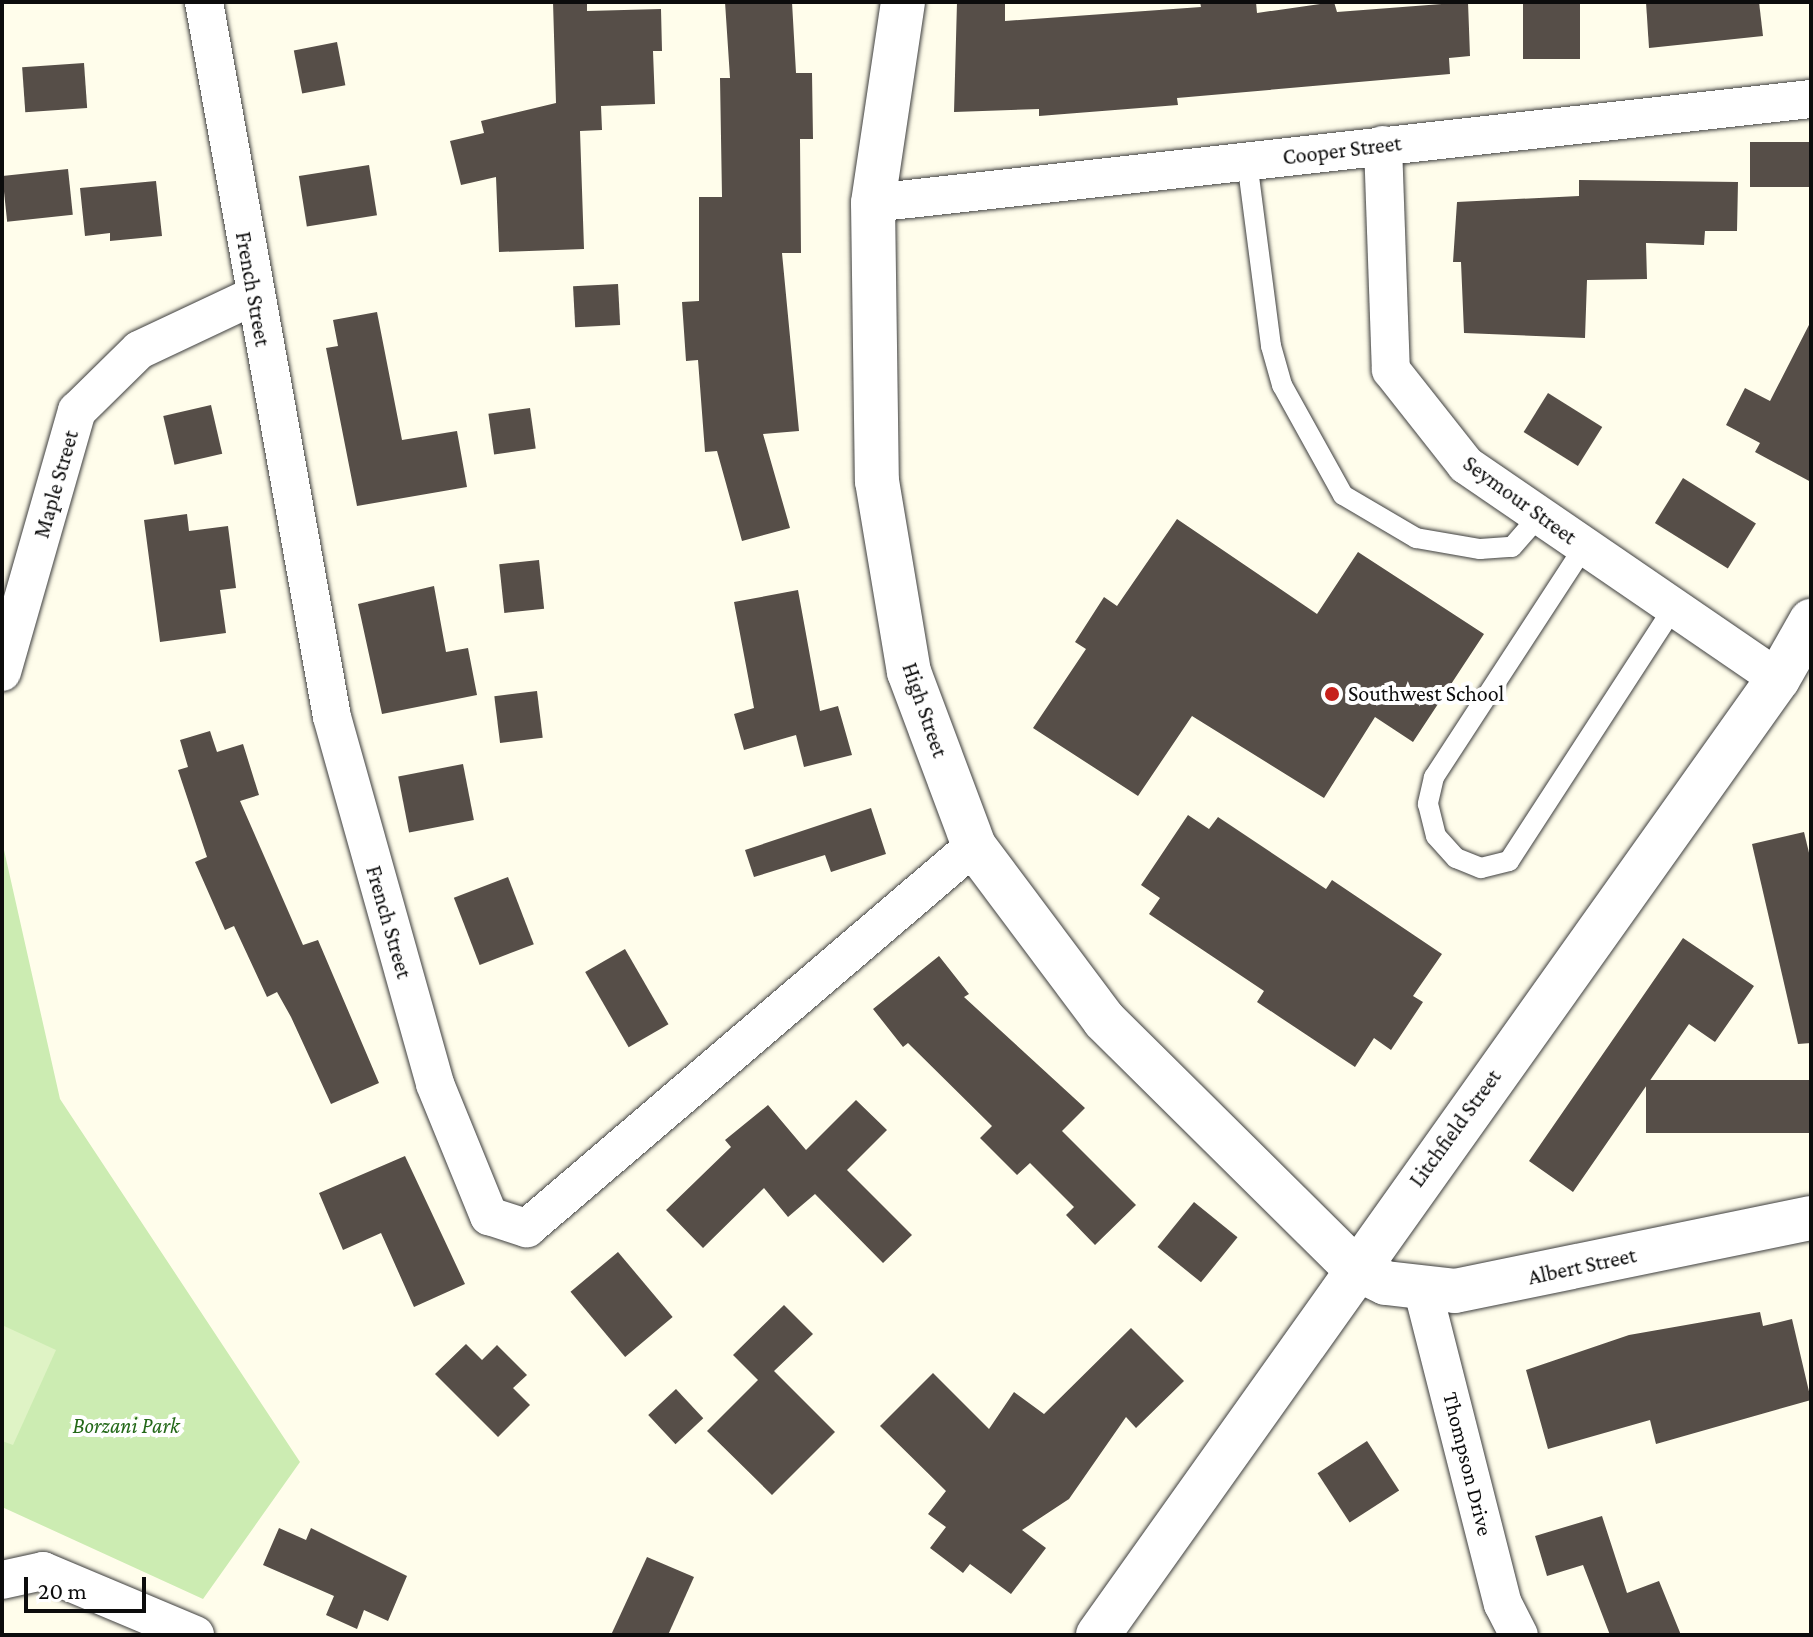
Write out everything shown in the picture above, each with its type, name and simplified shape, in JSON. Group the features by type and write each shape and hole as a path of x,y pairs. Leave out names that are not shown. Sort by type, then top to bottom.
{"street":[{"name":"French Street","path":"204,2 254,296 332,717 435,1084 489,1216 527,1228 974,846"},
{"name":"High Street","path":"903,2 873,203 877,481 909,672 974,846 1104,1020 1355,1268"},
{"name":"Cooper Street","path":"873,203 1811,99"},
{"name":"Seymour Street","path":"1383,145 1391,370 1466,465 1778,679"},
{"name":"Maple Street","path":"2,672 77,411 139,350 254,296"},
{"name":"Litchfield Street","path":"1098,1635 1355,1268 1778,679 1811,621"},
{"name":"Albert Street","path":"1355,1268 1423,1291 1504,1283 1811,1218"},
{"name":"Thompson Drive","path":"1423,1291 1503,1604 1519,1635"},
{"path":"2,1580 43,1571 195,1635"}],"lane":[{"path":"1247,161 1271,346 1282,385 1343,495 1416,538 1480,549 1512,547 1539,516"},
{"path":"1584,547 1434,777 1428,804 1436,836 1456,858 1481,868 1509,861 1673,608"}],"green space":[{"name":"Borzani Park","path":"2,841 60,1099 300,1462 203,1599 2,1507"},
{"path":"2,1325 56,1350 13,1445 2,1441"}],"building":[{"path":"553,2 587,2 587,11 661,9 662,51 653,51 655,104 601,106 602,130 580,131 584,249 499,252 496,177 461,185 450,141 484,133 481,121 556,103"},
{"path":"725,2 792,2 796,73 812,73 813,139 800,139 801,253 782,253 799,431 763,434 790,528 742,541 717,451 705,452 698,360 686,361 682,302 699,301 699,197 722,197 720,78 730,78"},
{"path":"957,2 1005,2 1005,21 1201,7 1200,2 1256,2 1257,13 1334,2 1337,12 1468,2 1470,56 1449,58 1450,74 1177,98 1178,105 1039,116 1039,109 954,112"},
{"path":"1523,2 1580,2 1580,59 1523,59"},
{"path":"1646,2 1759,2 1763,36 1649,48"},
{"path":"337,42 345,85 302,94 294,50"},
{"path":"84,63 87,108 25,112 22,67"},
{"path":"1750,142 1811,142 1811,187 1750,187"},
{"path":"369,165 377,215 307,226 299,176"},
{"path":"68,169 73,215 7,222 2,176"},
{"path":"1579,180 1738,182 1737,231 1705,231 1704,245 1646,243 1647,279 1587,280 1585,338 1464,333 1461,262 1453,262 1457,202 1579,196"},
{"path":"156,181 162,236 110,241 110,233 85,236 80,188"},
{"path":"618,284 620,325 575,327 573,286"},
{"path":"377,312 402,440 457,431 467,487 357,506 326,348 338,346 333,320"},
{"path":"1811,321 1811,482 1755,452 1760,443 1726,425 1745,388 1770,401"},
{"path":"1548,393 1602,427 1578,466 1524,432"},
{"path":"211,405 222,454 175,465 163,416"},
{"path":"530,408 536,449 494,454 488,414"},
{"path":"1683,478 1756,524 1728,569 1655,523"},
{"path":"187,514 189,531 228,526 236,588 220,590 226,633 160,642 144,520"},
{"path":"1177,519 1317,614 1358,552 1484,634 1413,742 1375,717 1324,798 1192,716 1138,796 1033,728 1086,649 1075,642 1104,597 1117,606"},
{"path":"539,560 544,609 504,613 499,564"},
{"path":"434,586 446,652 468,648 477,695 382,714 358,604"},
{"path":"798,590 820,711 838,706 852,755 804,767 796,735 744,750 734,714 754,708 734,602"},
{"path":"537,691 543,738 500,743 494,696"},
{"path":"210,731 217,752 243,744 259,795 240,801 303,945 318,940 379,1083 331,1104 277,992 267,997 234,926 225,930 195,862 207,857 178,770 188,767 180,740"},
{"path":"463,764 474,820 409,833 398,777"},
{"path":"871,808 886,854 831,872 825,855 754,877 745,850"},
{"path":"1188,815 1209,829 1218,817 1326,889 1332,880 1442,954 1413,996 1423,1002 1391,1050 1374,1038 1355,1067 1257,1002 1264,991 1149,914 1160,898 1141,885"},
{"path":"1804,832 1811,861 1811,1043 1798,1044 1752,844"},
{"path":"508,877 534,944 480,965 454,898"},
{"path":"1683,938 1754,986 1715,1042 1689,1024 1573,1192 1529,1161"},
{"path":"625,949 668,1024 629,1047 585,972"},
{"path":"939,956 969,994 964,997 1085,1108 1062,1131 1136,1205 1095,1245 1066,1215 1074,1207 1030,1163 1017,1175 980,1138 992,1126 908,1043 903,1047 873,1009"},
{"path":"1646,1080 1811,1080 1811,1133 1646,1133"},
{"path":"856,1100 887,1130 847,1170 912,1235 883,1263 815,1194 788,1217 764,1188 703,1248 666,1210 731,1147 725,1140 768,1105 806,1150"},
{"path":"405,1156 465,1284 414,1307 381,1233 343,1250 319,1193"},
{"path":"1194,1202 1238,1237 1201,1282 1157,1247"},
{"path":"618,1252 673,1317 625,1357 571,1292"},
{"path":"784,1305 813,1334 774,1371 835,1432 772,1495 707,1431 758,1380 733,1355"},
{"path":"1760,1312 1763,1326 1792,1319 1811,1400 1656,1444 1650,1420 1548,1449 1526,1370 1629,1335"},
{"path":"1131,1328 1184,1381 1136,1428 1126,1417 1069,1499 1022,1530 1046,1548 1011,1594 970,1564 963,1573 930,1548 946,1527 928,1514 946,1491 880,1426 933,1373 989,1429 1014,1392 1044,1414"},
{"path":"466,1344 482,1360 497,1345 527,1375 513,1388 530,1405 498,1437 435,1374"},
{"path":"676,1389 703,1418 675,1444 648,1415"},
{"path":"1367,1441 1399,1490 1350,1523 1318,1473"},
{"path":"1602,1516 1627,1593 1659,1581 1681,1635 1610,1635 1583,1565 1547,1576 1535,1536"},
{"path":"279,1528 306,1540 311,1528 407,1576 388,1621 364,1610 357,1629 326,1615 334,1596 263,1565"},
{"path":"647,1557 694,1577 668,1635 611,1635"}],"place":[{"name":"Southwest School","path":"1332,694"}]}
